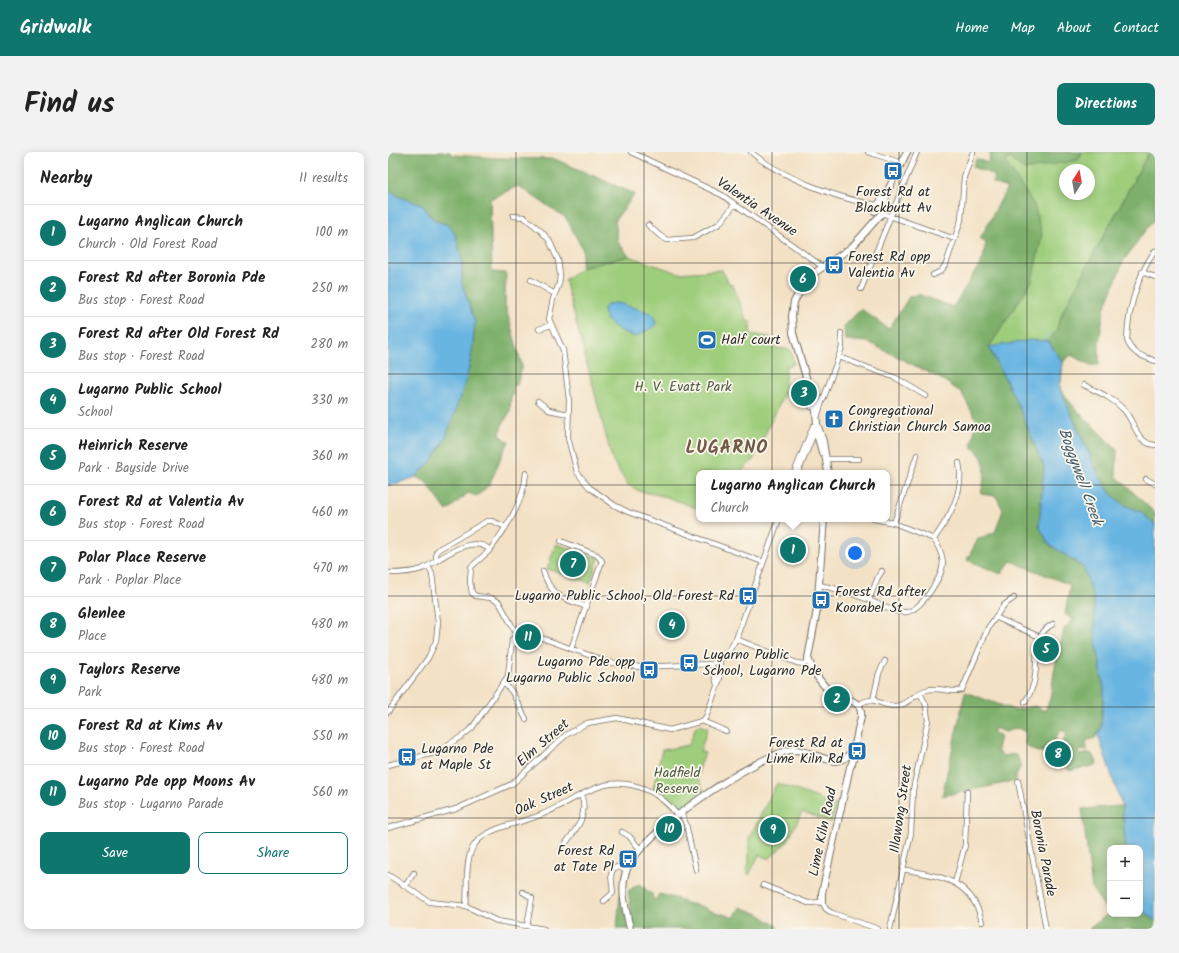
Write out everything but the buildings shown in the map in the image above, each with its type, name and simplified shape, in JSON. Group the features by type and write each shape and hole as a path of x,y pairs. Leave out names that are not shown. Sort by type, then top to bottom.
{"street":[{"name":"Valentia Avenue","path":"631,152 714,190 823,267"},
{"path":"751,152 767,165 785,175 869,204 891,216 954,239"},
{"path":"868,152 902,163"},
{"path":"817,417 797,358 792,323 794,302 804,283 823,267 848,250 870,225 879,210 907,152"},
{"path":"862,289 917,152"},
{"path":"933,275 941,271 946,264 961,220 964,177 973,152"},
{"path":"648,225 667,240 693,238 719,224 735,204"},
{"path":"513,216 524,217 532,222 549,240 558,260 560,275 559,284 550,309 551,325 563,350 569,400 568,438 577,472 589,487 614,505 628,512 763,562"},
{"path":"1155,251 1142,272 1127,340 1129,347 1137,354 1155,361"},
{"path":"1142,272 1155,277"},
{"path":"531,280 555,294"},
{"path":"539,329 551,325"},
{"path":"799,470 816,427 817,417 842,347 841,333"},
{"path":"839,356 896,378 926,396"},
{"path":"1084,386 1116,403 1125,411 1141,439 1149,444 1155,445"},
{"path":"813,406 823,400"},
{"path":"538,401 549,410 568,414"},
{"path":"813,406 818,440 826,470"},
{"path":"816,427 827,459 827,470"},
{"path":"795,470 816,427"},
{"path":"810,440 818,440"},
{"path":"894,523 917,455"},
{"path":"827,459 859,459"},
{"path":"934,539 946,522 958,491 961,472 959,463"},
{"path":"516,633 499,602 491,598 476,596 471,590 472,567 490,550 511,519 521,492 526,472"},
{"path":"1146,479 1155,484"},
{"path":"436,560 436,552 439,549 487,521 492,521 506,527"},
{"path":"516,633 525,632 614,664 632,667 712,664 720,661 728,653 736,639 778,522"},
{"path":"824,522 816,613 808,651 809,662 830,692 854,701 858,705 865,700 873,700 891,706 900,705 920,692 935,688 958,691 964,689 985,635 995,617 1014,598"},
{"path":"819,585 869,600 893,610 906,612 919,604 940,577 942,568 942,552 934,539 889,522"},
{"path":"560,541 603,558 571,649"},
{"path":"388,573 414,571 428,566 436,560 461,547 479,545 490,550"},
{"path":"388,712 428,658 436,641 438,622 432,574 428,566"},
{"path":"543,571 548,585 553,592 560,597 587,607"},
{"path":"869,600 882,571"},
{"path":"995,617 1040,637"},
{"path":"1025,702 1034,683 1040,637 1044,630 1053,624"},
{"path":"388,765 434,753 462,737 475,724 509,674 512,640 516,633"},
{"path":"736,639 798,663 804,664 809,662"},
{"path":"720,661 720,678 706,717 702,721 726,731"},
{"path":"873,700 879,673 885,661"},
{"path":"712,664 717,685"},
{"path":"504,683 515,697 526,719"},
{"name":"Illawong Street","path":"890,929 911,833 913,790 916,768 928,720 926,705 920,692"},
{"name":"Lime Kiln Road","path":"822,902 822,893 850,767 853,761 849,751 857,741 861,716 858,705"},
{"name":"Elm Street","path":"388,828 456,808 512,784 566,735 587,723 607,718 617,718 670,730 702,721"},
{"path":"630,929 623,892 626,870 640,849 698,799 758,762 792,750 836,761 849,751"},
{"name":"Boronia Parade","path":"1018,781 1046,929"},
{"name":"Oak Street","path":"466,906 469,856 476,841 486,834 539,816 605,785 633,785 657,795 680,814"},
{"path":"955,883 965,845 967,791"},
{"path":"562,848 585,812 585,804 581,795"},
{"path":"680,814 686,824 696,870"},
{"path":"622,832 628,836 640,849"},
{"path":"604,902 613,893 611,875 613,869 617,867 626,870"},
{"path":"903,869 930,875 955,883 965,889 971,894 978,907 982,922"},
{"path":"405,886 414,873"},
{"path":"388,875 430,902 466,906 492,919 544,929"},
{"path":"763,885 808,903 822,902 832,913 878,929"},
{"path":"523,892 532,898 528,926"}],"green space":[{"path":"388,152 450,152 452,155 498,158 555,159 635,194 615,220 618,242 629,256 581,268 583,250 566,218 518,186 490,199 492,272 506,273 505,304 522,366 517,385 513,385 510,412 502,425 500,435 509,442 490,484 477,496 468,493 447,511 425,481 416,477 433,459 446,437 467,377 472,352 475,322 462,284 462,261 447,224 432,218 427,213 423,205 402,198 388,190"},
{"path":"991,152 1082,152 1078,160 1024,170 1010,158 1005,161 1034,205 1042,235 1032,281 989,347 1019,407 1044,467 1039,526 1049,544 1084,568 1094,600 1095,632 1104,690 1101,728 1095,738 1086,741 1087,750 1077,751 1080,755 1091,753 1096,760 1097,765 1069,771 1064,762 1062,752 1063,743 1067,734 1064,731 1060,731 1055,740 1055,747 1047,751 1039,752 1032,750 1025,744 1026,733 1021,729 1014,729 1006,732 994,728 994,733 1000,735 997,751 1003,756 1016,754 1021,765 1016,776 1016,781 942,796 965,692 1014,710 1035,706 1045,711 1050,699 1055,666 1064,629 1073,620 1065,614 1070,585 1011,561 1001,574 967,560 978,539 995,532 1003,510 996,496 981,494 985,474 984,462 977,451 971,446 977,421 961,392 943,380 868,342 845,340 844,326 861,309 889,329 909,297 918,294 953,307 983,259 986,241 980,239 1007,188 993,183 994,175 973,167 976,159 988,163"},
{"path":"1082,152 1149,152 1063,311 1056,331 1048,341 1063,362 1060,389 1081,439 1097,571 1094,600 1049,544 989,347 1032,281 1014,176 1005,161 1010,158 1078,160"},
{"path":"1149,152 1155,152 1155,220 1146,229 1123,262 1104,310 1099,341 1099,365 1091,365 1071,355 1063,362 1048,341 1056,331 1063,311"},
{"name":"H. V. Evatt Park","path":"629,256 678,273 722,270 729,284 733,285 747,321 751,322 751,334 770,337 769,347 791,350 794,364 786,366 784,394 753,460 743,470 696,470 696,508 667,497 639,491 627,484 612,459 565,280 581,268"},
{"path":"1060,389 1074,407 1117,450 1116,476 1155,513 1155,525 1141,512 1124,505 1111,494 1099,476"},
{"path":"556,544 599,558 590,583 547,569"},
{"name":"Hadfield Reserve","path":"699,725 708,728 700,751 705,753 697,776 704,791 680,809 675,808 653,789 662,750 689,745 696,726"},
{"path":"777,783 836,805 831,822 802,812 787,842 769,859 759,855 749,875 746,870 749,863 749,838"},
{"path":"1122,806 1126,845 1107,845 1107,910 1092,889 1082,809"},
{"path":"639,884 652,894 653,899 656,900 659,894 678,899 686,903 701,906 718,914 723,914 734,918 740,907 759,914 778,927 777,929 634,929 628,891"},
{"path":"620,894 629,929 617,929"},
{"path":"1143,910 1155,921 1155,929 1089,929 1107,915 1107,917 1143,917"}],"water":[{"path":"388,190 402,198 423,205 427,213 432,218 447,224 455,234 462,261 462,284 475,322 472,352 467,377 446,437 433,459 416,477 388,486"},
{"path":"618,303 651,313 656,321 655,326 635,337 615,327 607,320 603,310 608,304"},
{"path":"1030,340 1048,341 1063,362 1060,389 1099,476 1111,494 1124,505 1141,512 1155,525 1155,921 1143,910 1143,845 1126,845 1122,806 1098,735 1101,728 1104,690 1095,632 1094,600 1084,568 1049,544 1039,526 1044,467 1019,407 989,347"}],"waterway":[{"name":"Boggywell Creek","path":"1044,340 1051,331"}],"place":[{"name":"Forest Rd at Blackbutt Av","path":"893,171"},
{"name":"Forest Rd opp Valentia Av","path":"834,265"},
{"name":"Forest Rd at Valentia Av","path":"803,279"},
{"name":"Half court","path":"707,340"},
{"name":"Forest Rd after Old Forest Rd","path":"804,393"},
{"name":"Congregational Christian Church Samoa","path":"834,419"},
{"name":"Lugarno Anglican Church","path":"793,550"},
{"name":"Polar Place Reserve","path":"573,564"},
{"name":"Lugarno Public School, Old Forest Rd","path":"748,596"},
{"name":"Forest Rd after Koorabel St","path":"821,600"},
{"name":"Lugarno Public School","path":"672,625"},
{"name":"Lugarno Pde opp Moons Av","path":"528,637"},
{"name":"Heinrich Reserve","path":"1046,649"},
{"name":"Lugarno Public School, Lugarno Pde","path":"689,663"},
{"name":"Lugarno Pde opp Lugarno Public School","path":"649,670"},
{"name":"Forest Rd after Boronia Pde","path":"837,699"},
{"name":"Forest Rd at Lime Kiln Rd","path":"857,751"},
{"name":"Glenlee","path":"1058,754"},
{"name":"Lugarno Pde at Maple St","path":"407,757"},
{"name":"Forest Rd at Kims Av","path":"669,829"},
{"name":"Taylors Reserve","path":"773,830"},
{"name":"Forest Rd at Tate Pl","path":"628,859"}],"district":[{"name":"LUGARNO","path":"727,448"}]}
